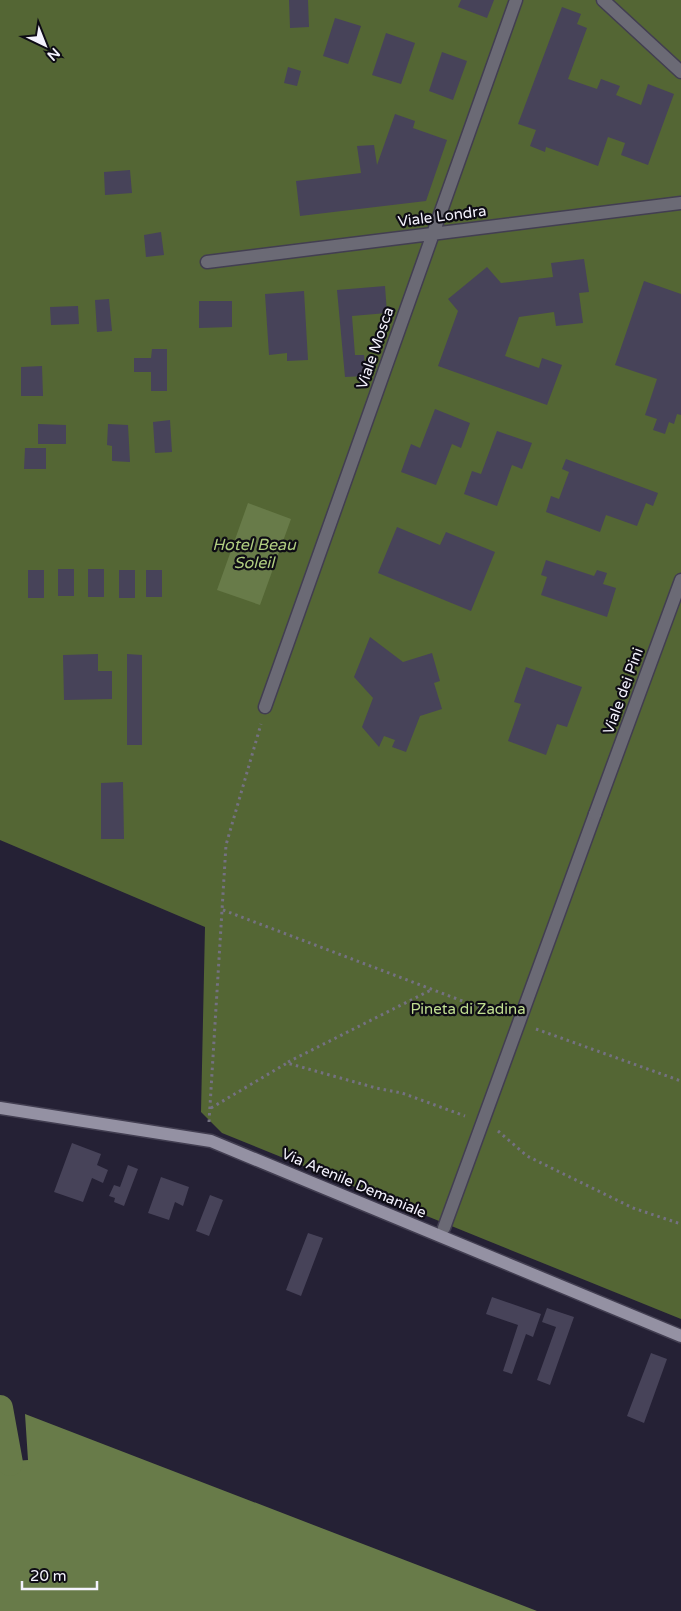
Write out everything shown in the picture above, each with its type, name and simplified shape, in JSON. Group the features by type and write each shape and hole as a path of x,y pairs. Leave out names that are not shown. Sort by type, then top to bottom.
{"street":[{"name":"Viale Mosca","path":"266,707 516,0"},
{"path":"603,0 681,72"},
{"name":"Viale Londra","path":"207,262 681,203"},
{"name":"Viale dei Pini","path":"444,1228 484,1123 681,580"},
{"name":"Via Arenile Demaniale","path":"0,1108 211,1141 681,1336"}],"path":[{"path":"208,1124 211,1108 226,845 266,707"},
{"path":"223,910 520,1023 681,1081"},
{"path":"211,1108 287,1063 432,990"},
{"path":"287,1063 376,1088 402,1093 484,1123 500,1133 527,1156 633,1208 681,1224"}],"green space":[{"name":"Pineta di Zadina","path":"0,0 681,0 681,1319 222,1133 201,1112 205,927 0,840"}],"water":[{"name":"Hotel Beau Soleil","path":"248,503 291,519 260,605 217,590"},
{"path":"25,1414 537,1611 0,1611 0,1462 28,1460"}],"building":[{"path":"289,0 308,0 309,27 290,28"},
{"path":"461,0 494,0 487,18 458,7"},
{"path":"562,7 581,14 577,24 587,28 568,79 597,89 601,79 620,86 616,95 641,105 648,84 674,94 648,165 621,155 625,143 608,137 598,166 546,147 545,152 530,146 536,130 518,124"},
{"path":"335,18 361,26 348,64 323,56"},
{"path":"386,33 415,43 401,84 372,75"},
{"path":"442,52 467,61 453,100 429,91"},
{"path":"288,67 301,71 297,86 284,83"},
{"path":"395,114 415,121 413,128 447,140 426,201 300,216 296,181 361,173 357,146 374,145 377,165"},
{"path":"130,170 132,193 105,195 104,172"},
{"path":"161,232 164,255 146,257 144,235"},
{"path":"584,259 589,292 579,293 583,323 556,326 554,312 519,317 505,356 539,368 542,358 562,365 547,405 438,366 458,311 448,299 487,267 501,283 553,277 551,263"},
{"path":"644,281 681,294 681,415 677,414 674,424 669,422 665,434 653,430 657,419 645,415 657,379 615,365"},
{"path":"385,286 387,313 352,316 355,355 364,355 366,376 345,377 337,290"},
{"path":"304,291 308,360 287,361 287,353 269,355 265,294"},
{"path":"109,299 112,331 97,332 95,300"},
{"path":"199,301 232,301 232,327 199,328"},
{"path":"78,306 79,324 51,325 50,307"},
{"path":"152,349 167,349 167,391 151,391 151,372 134,372 134,358 151,358"},
{"path":"42,366 43,396 21,396 21,367"},
{"path":"435,409 470,423 461,448 452,444 436,485 401,472 411,444 420,448"},
{"path":"170,420 172,452 155,453 153,422"},
{"path":"38,424 66,425 66,444 38,444"},
{"path":"108,424 128,425 130,462 112,461 112,446 107,445"},
{"path":"497,431 532,443 522,469 512,465 497,506 464,494 472,471 481,474"},
{"path":"25,448 46,448 46,469 24,469"},
{"path":"566,459 658,493 653,506 646,503 637,526 606,515 600,532 546,512 551,496 559,499 569,472 562,469"},
{"path":"397,527 440,545 446,532 495,552 471,611 378,573"},
{"path":"546,560 594,576 597,570 607,573 603,584 616,588 607,617 541,595 547,577 541,575"},
{"path":"58,569 74,569 74,596 58,596"},
{"path":"88,569 104,569 104,597 88,597"},
{"path":"28,570 44,570 44,598 28,598"},
{"path":"119,570 135,570 135,598 119,598"},
{"path":"146,570 162,570 162,597 146,597"},
{"path":"370,637 403,662 432,653 440,681 434,683 442,709 420,716 406,752 392,747 395,740 384,736 379,747 362,727 373,698 354,677"},
{"path":"98,654 98,671 112,671 112,699 64,700 63,655"},
{"path":"127,654 142,655 142,745 127,745"},
{"path":"526,667 582,687 567,727 557,724 546,755 508,741 521,704 514,702"},
{"path":"123,782 124,839 101,839 101,783"},
{"path":"72,1143 101,1154 97,1165 108,1170 103,1183 92,1178 83,1202 54,1192"},
{"path":"128,1165 138,1169 124,1206 114,1202 115,1198 109,1196 114,1185 120,1187"},
{"path":"161,1177 189,1187 183,1206 175,1202 169,1220 148,1213"},
{"path":"210,1195 223,1200 209,1236 196,1231"},
{"path":"308,1233 323,1238 301,1296 286,1290"},
{"path":"492,1297 541,1314 533,1337 526,1334 512,1374 503,1371 518,1325 486,1314"},
{"path":"547,1308 574,1317 550,1385 537,1380 556,1327 542,1322"},
{"path":"651,1353 667,1359 644,1423 627,1416"}],"waterway":[{"path":"0,1408 10,1463"}]}
